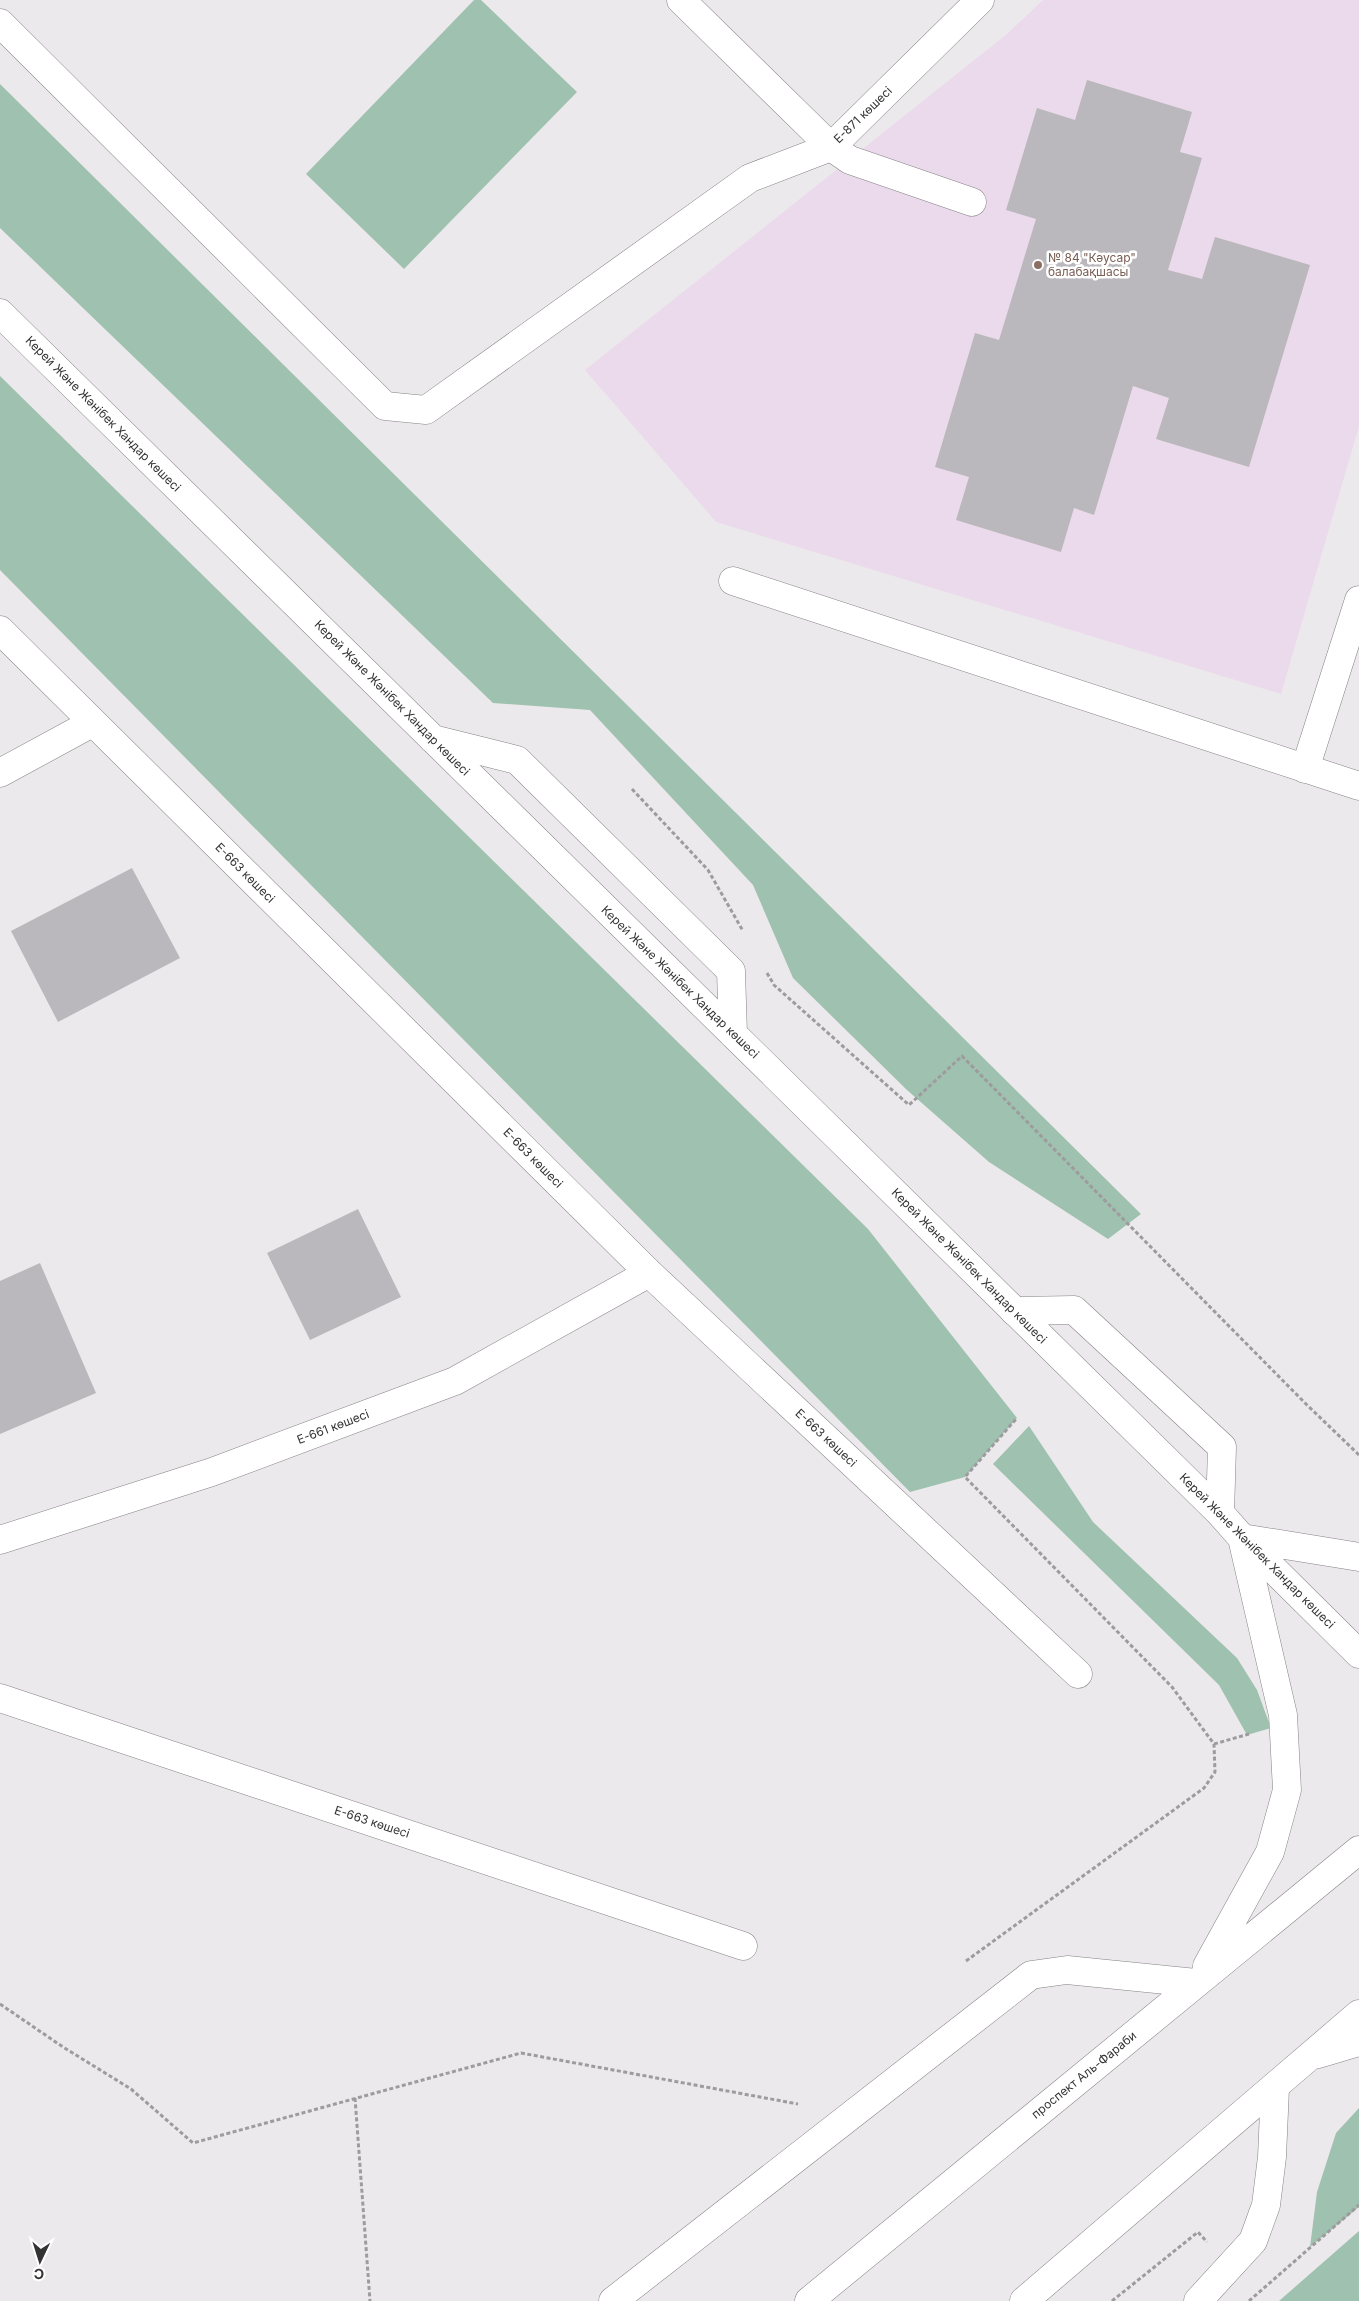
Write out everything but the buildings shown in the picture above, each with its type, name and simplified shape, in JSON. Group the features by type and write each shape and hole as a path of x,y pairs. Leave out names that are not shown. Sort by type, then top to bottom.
{"street":[{"name":"Е-871 көшесі","path":"681,0 831,146 980,0"},
{"path":"0,23 386,406 426,410 750,178 831,146 850,160 972,202"},
{"name":"Керей Және Жәнібек Хандар көшесі","path":"0,313 1220,1513 1242,1538 1359,1654"},
{"path":"733,581 1359,786"},
{"path":"1305,769 1359,600"},
{"name":"Е-663 көшесі","path":"0,630 649,1273 1078,1674"},
{"path":"0,773 92,723"},
{"path":"433,739 517,760 731,971 733,1034"},
{"name":"Е-661 көшесі","path":"0,1540 212,1472 455,1381 649,1273"},
{"path":"1014,1311 1074,1310 1222,1447 1220,1513"},
{"path":"613,2301 1031,1975 1067,1970 1196,1983 1270,1852 1288,1790 1284,1714 1242,1538 1359,1557"},
{"name":"Е-663 көшесі","path":"0,1698 743,1946"},
{"name":"проспект Аль-Фараби","path":"809,2301 1359,1850"},
{"path":"1024,2301 1275,2088 1359,2014"},
{"path":"1307,2058 1359,2042"},
{"path":"1198,2301 1253,2242 1266,2205 1272,2157 1275,2088"}],"path":[{"path":"632,789 708,870 746,936"},
{"path":"765,969 774,985 909,1105 962,1056 1306,1404 1359,1455"},
{"path":"966,1960 1204,1788 1215,1772 1214,1744 1172,1687 965,1478 1017,1418"},
{"path":"1214,1744 1255,1733"},
{"path":"0,2004 63,2048 131,2089 194,2143 521,2054 798,2104"},
{"path":"355,2098 370,2301"},
{"path":"1249,2300 1359,2206"},
{"path":"1112,2301 1198,2232 1208,2244"}],"shaded area":[{"name":"№ 84 \"Кәусар\" балабақшасы","path":"1043,0 1359,0 1359,426 1281,694 716,522 585,370 1007,34"}],"green space":[{"path":"474,0 481,0 577,92 404,269 306,174"},
{"path":"0,84 1141,1214 1108,1239 989,1162 907,1090 793,978 753,885 590,710 493,703 0,228"},
{"path":"0,376 868,1229 1017,1418 965,1477 910,1492 0,570"},
{"path":"1029,1426 1093,1522 1237,1658 1257,1690 1271,1728 1247,1735 1219,1685 993,1464"},
{"path":"1359,2108 1359,2207 1310,2247 1317,2192 1336,2133"},
{"path":"1359,2231 1359,2301 1279,2301"}],"place":[{"name":"№ 84 \"Кәусар\" балабақшасы","path":"1038,265"}]}
